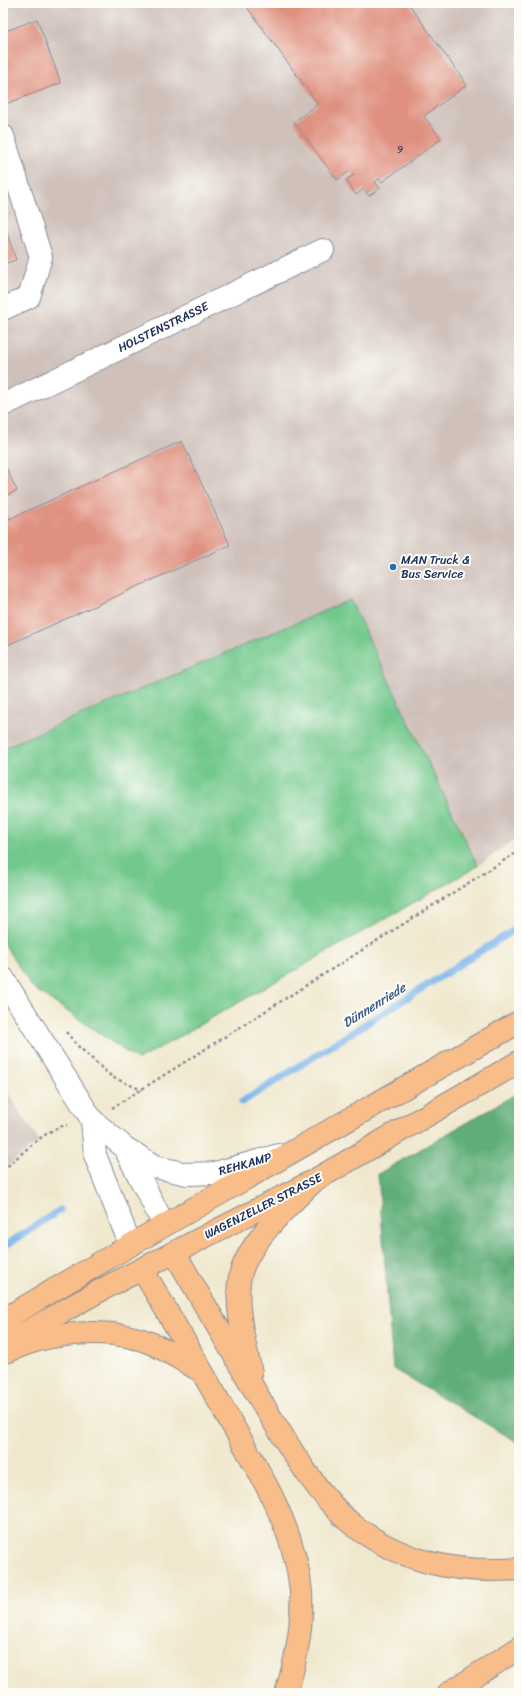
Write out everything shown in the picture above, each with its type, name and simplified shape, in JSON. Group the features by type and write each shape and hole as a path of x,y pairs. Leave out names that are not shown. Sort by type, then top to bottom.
{"main road":[{"path":"3,1320 130,1244 300,1149 519,1022"},
{"name":"WAGENZELLER STRASSE","path":"3,1345 174,1252 316,1180 519,1062"},
{"path":"254,1388 239,1306 239,1280 247,1258 274,1220 316,1180"},
{"path":"164,1225 174,1252 295,1457 327,1498 353,1524 385,1545 421,1561 460,1569 494,1571 519,1569"},
{"path":"130,1244 142,1269 261,1475 281,1517 294,1556 300,1592 300,1632 292,1673 286,1693"},
{"path":"3,1353 38,1340 86,1332 120,1334 152,1344 176,1356 202,1372"},
{"path":"449,1693 519,1648"}],"street":[{"path":"3,136 41,257 29,297 3,309"},
{"name":"HOLSTENSTRASSE","path":"3,405 323,250"},
{"name":"REHKAMP","path":"3,978 92,1120 124,1147 156,1167 187,1174 215,1173 300,1149"},
{"name":"REHKAMP","path":"92,1120 95,1155 130,1244"},
{"name":"REHKAMP","path":"124,1147 164,1225"}],"path":[{"path":"3,1170 58,1127 92,1120 142,1090 519,850"},
{"path":"65,1030 79,1048 112,1077 142,1090"}],"shaded area":[{"path":"3,3 519,4 519,836 478,866 350,600 3,748"},
{"path":"3,1085 39,1141 3,1170"}],"green space":[{"path":"350,600 478,866 138,1060 32,987 3,943 3,748"},
{"path":"519,1092 519,1443 393,1369 378,1174"}],"building":[{"path":"244,3 408,3 467,85 424,116 441,139 382,182 379,179 375,182 380,188 369,196 364,189 356,195 346,180 354,175 350,171 337,180 294,122 318,104"},
{"path":"37,19 61,83 3,105 3,32"},
{"path":"3,221 16,260 3,264"},
{"path":"182,441 230,545 3,647 3,506 9,519"},
{"path":"3,461 17,491 3,497"}],"waterway":[{"name":"Dünnenriede","path":"242,1102 519,927"},
{"name":"Dünnenriede","path":"3,1247 60,1210"}],"place":[{"name":"MAN Truck & Bus Service","path":"393,567"}]}
